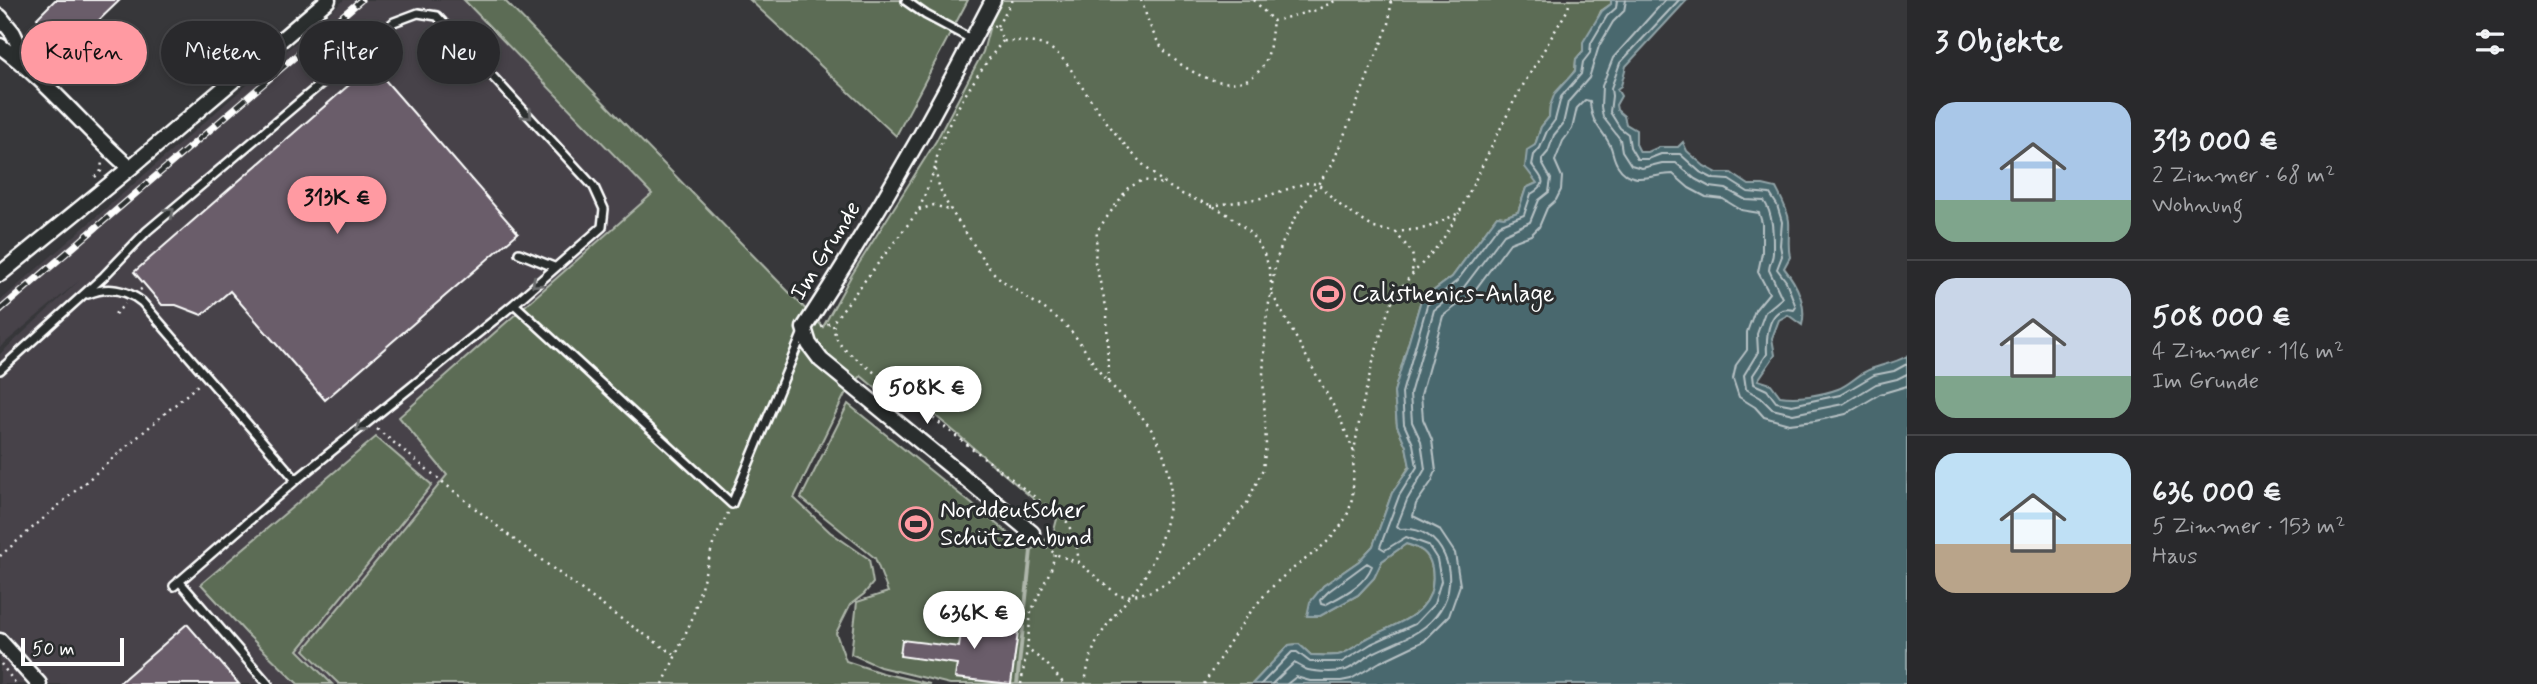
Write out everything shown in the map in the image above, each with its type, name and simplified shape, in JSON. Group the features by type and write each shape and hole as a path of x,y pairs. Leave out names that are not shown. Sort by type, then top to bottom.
{"street":[{"name":"Im Grunde","path":"993,0 896,180 804,328 809,344 821,360 1032,533"},
{"path":"0,274 130,168 320,2"},
{"path":"0,17 13,33 21,49"},
{"path":"0,46 21,61"},
{"path":"45,84 102,144 130,168"},
{"path":"0,641 39,684"}],"lane":[{"path":"906,1 973,40"},
{"path":"0,370 75,302 147,231 394,22 418,13 437,16 594,187 604,209 602,227 514,304 296,480 177,583 268,684"},
{"path":"519,253 554,267"},
{"path":"75,302 100,289 133,295 146,306 296,480"},
{"path":"514,304 732,504 804,328"}],"path":[{"path":"997,26 1013,0"},
{"path":"1141,0 1152,30 1164,49 1187,69 1206,79 1228,83 1249,77 1264,64 1273,20"},
{"path":"1254,0 1273,20"},
{"path":"1273,20 1315,10 1337,0"},
{"path":"1032,533 1055,554 1079,563 1118,595 1128,596 1149,592 1169,581 1218,539 1247,503 1263,469 1266,445 1263,375 1266,321 1276,261 1284,239 1302,206 1332,164 1389,24 1389,0"},
{"path":"1204,684 1233,636 1265,594 1334,536 1348,514 1353,494 1354,453 1371,371 1389,309 1411,274 1442,241 1459,213 1510,110 1568,9 1570,0"},
{"path":"981,25 997,26"},
{"path":"997,26 1003,41"},
{"path":"1079,563 1076,541 1067,522 845,349 837,341 834,322 919,210 943,139 956,111 991,54 1003,41 1034,42 1054,51 1071,70 1134,157 1167,185 1184,196 1212,206 1258,240 1271,266 1271,291 1279,310 1313,366 1339,416 1354,453"},
{"path":"95,152 102,162 101,170 94,178 104,189"},
{"path":"935,169 942,194 951,211 993,273 1018,294 1066,325 1108,381 1154,430 1169,476 1168,514 1158,547 1136,588 1103,630 1092,650 1084,684"},
{"path":"1108,381 1107,310 1095,262 1097,231 1128,188 1143,180 1167,185"},
{"path":"1212,206 1261,198 1306,183 1318,184 1342,207 1374,228 1396,232 1427,228 1459,213"},
{"path":"919,210 934,205 951,211"},
{"path":"1396,232 1413,254 1411,274"},
{"path":"0,556 207,377"},
{"path":"374,426 512,538 614,614 675,655"},
{"path":"663,684 692,619 715,541 732,504"},
{"path":"1021,684 1031,612 1055,554"},
{"path":"1027,649 1046,663 1064,684"},
{"path":"0,663 16,684"}],"shaded area":[{"path":"344,0 464,0 484,21 417,21 417,84 500,84 500,37 653,194 399,417 447,475 305,650 339,684 0,684 0,354 80,280 0,347 0,301 248,84 285,84 285,52 299,39 299,84 403,84 403,21 320,21"}],"green space":[{"path":"464,0 504,0 823,327 851,276 936,141 983,52 999,0 1611,0 1611,4 1601,11 1583,51 1576,59 1575,70 1550,106 1549,117 1541,127 1535,145 1537,183 1526,188 1518,212 1504,217 1497,216 1452,277 1421,300 1394,392 1397,426 1406,446 1410,466 1392,493 1373,546 1359,561 1323,586 1307,615 1320,616 1358,595 1374,578 1382,561 1406,544 1420,549 1429,558 1433,584 1423,606 1403,621 1338,655 1311,655 1299,644 1289,645 1252,684 1018,684 1032,550 1053,534 1057,519 903,388 892,402 861,376 845,394 794,498 830,532 869,559 873,583 850,605 836,633 846,661 930,684 339,684 304,650 447,475 399,417 652,194 500,37 500,21 484,21"},
{"path":"750,0 968,0 896,136"},
{"name":"Norddeutscher Schützenbund","path":"848,404 1030,551 1016,684 950,684 880,667 851,654 857,602 888,592 875,558 801,498"},
{"path":"376,437 432,485 298,650 332,684 298,684 201,584"}],"water":[{"path":"1611,0 1687,0 1626,66 1621,86 1617,89 1621,96 1616,105 1617,110 1624,116 1626,124 1636,130 1636,144 1640,152 1659,147 1678,147 1683,142 1687,151 1717,173 1731,173 1749,185 1776,188 1786,208 1790,257 1784,268 1800,295 1802,325 1788,315 1779,320 1772,338 1775,355 1758,380 1771,384 1780,396 1817,395 1838,389 1867,371 1907,356 1907,684 1252,684 1289,645 1299,644 1311,655 1342,654 1414,614 1429,596 1433,584 1429,558 1420,549 1406,544 1382,561 1374,578 1358,595 1320,616 1307,616 1310,602 1323,586 1359,561 1373,546 1392,493 1410,467 1406,446 1397,426 1394,392 1421,300 1452,277 1497,216 1504,217 1518,212 1526,188 1537,183 1525,167 1527,150 1535,145 1541,127 1549,117 1555,93 1575,71 1576,59 1583,51 1583,42 1602,11 1611,4"}],"building":[{"path":"55,0 120,0 98,21 40,21 37,18"},
{"path":"350,84 389,84 518,233 325,400 230,291 202,315 176,305 162,305 134,272"},
{"path":"963,618 1019,625 1011,684 955,678 957,664 900,656 902,640 959,647"},
{"path":"187,624 239,684 118,684"}],"railway":[{"path":"0,310 361,0"}],"place":[{"name":"Calisthenics-Anlage","path":"1328,294"},
{"name":"Norddeutscher Schützenbund","path":"916,524"}]}
